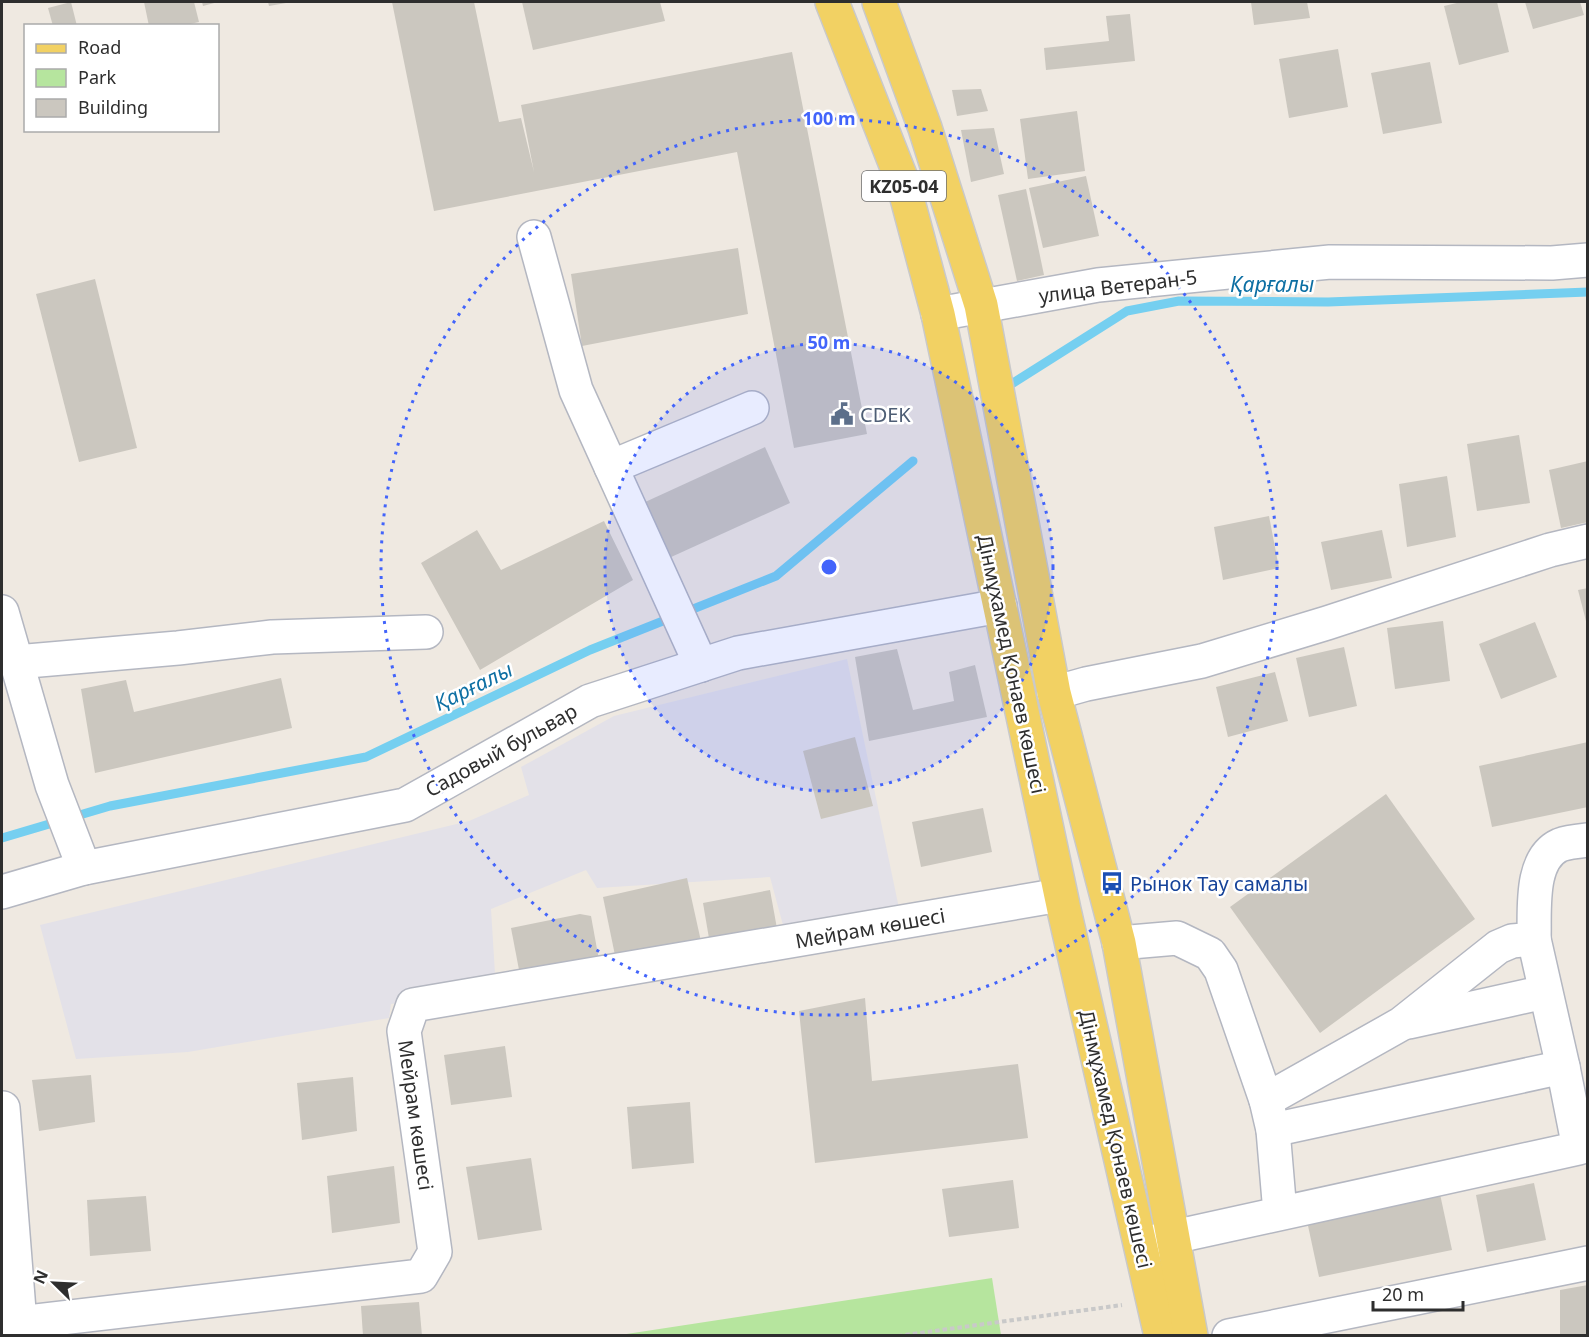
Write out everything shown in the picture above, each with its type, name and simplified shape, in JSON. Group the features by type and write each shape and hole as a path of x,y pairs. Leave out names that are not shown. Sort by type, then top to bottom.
{"main road":[{"name":"Дінмұхамед Қонаев көшесі","path":"832,2 903,183 938,314 1060,895 1161,1335"},
{"name":"Дінмұхамед Қонаев көшесі","path":"881,2 925,128 981,305 1054,693 1119,944 1191,1335"}],"street":[{"path":"534,237 576,390 701,665"},
{"name":"улица Ветеран-5","path":"938,314 1098,285 1330,262 1552,263 1587,260"},
{"path":"611,467 752,408"},
{"path":"1054,693 1086,684 1202,661 1550,550 1587,541"},
{"name":"Садовый бульвар","path":"2,892 84,868 405,805 590,700 738,653 1000,606"},
{"path":"2,612 52,785 84,868"},
{"path":"16,662 178,648 272,637 426,632"},
{"path":"1140,1244 1583,1147 1534,939 1536,881 1540,867 1549,854 1560,845 1587,840"},
{"name":"Мейрам көшесі","path":"11,1324 421,1276 435,1252 404,1031 413,1005 1060,895"},
{"path":"1119,944 1177,938 1210,954 1221,970 1270,1115 1280,1213"},
{"path":"1270,1115 1401,1024 1498,947 1512,942 1534,939"},
{"path":"1401,1024 1545,992"},
{"path":"1270,1115 1563,1067"},
{"path":"3,1108 11,1324"},
{"path":"1229,1335 1587,1263"}],"path":[{"path":"898,1335 1122,1305"}],"shaded area":[{"path":"847,659 900,913 787,940 770,877 597,888 586,870 491,909 496,990 391,1004 389,1018 188,1052 76,1059 40,925 469,821 529,795 521,767 614,716"}],"green space":[{"path":"992,1278 1001,1335 620,1335"}],"building":[{"path":"71,2 76,24 52,24 48,8"},
{"path":"144,2 194,2 199,22 149,24"},
{"path":"202,2 218,2 203,6"},
{"path":"268,2 286,2 286,3 269,6"},
{"path":"392,2 474,2 499,122 521,118 534,172 521,105 792,52 867,434 794,448 737,152 434,211"},
{"path":"522,2 660,2 665,21 533,50"},
{"path":"1251,2 1307,2 1310,18 1254,25"},
{"path":"1461,2 1497,2 1509,52 1459,65 1444,6"},
{"path":"1525,2 1580,2 1584,15 1533,29"},
{"path":"1130,14 1135,61 1046,70 1044,48 1109,41 1106,16"},
{"path":"1338,49 1348,107 1289,118 1279,59"},
{"path":"1430,62 1442,123 1383,134 1371,73"},
{"path":"981,89 988,111 957,116 952,90"},
{"path":"1077,111 1085,171 1028,179 1020,119"},
{"path":"994,128 1004,174 971,182 961,130"},
{"path":"1086,176 1099,236 1043,248 1029,188"},
{"path":"1026,189 1044,275 1017,281 998,195"},
{"path":"738,248 748,314 582,346 571,274"},
{"path":"95,279 137,448 79,462 36,294"},
{"path":"1519,435 1530,503 1477,511 1467,444"},
{"path":"765,447 790,503 669,558 643,503"},
{"path":"1588,461 1588,522 1561,528 1549,470"},
{"path":"1447,476 1456,537 1407,547 1399,484"},
{"path":"1269,516 1279,568 1223,580 1214,527"},
{"path":"604,521 633,580 480,670 421,563 477,530 501,570"},
{"path":"1382,530 1392,578 1331,590 1321,542"},
{"path":"1588,588 1588,625 1587,625 1578,590"},
{"path":"1443,621 1450,681 1395,689 1387,628"},
{"path":"1535,622 1557,677 1501,699 1479,644"},
{"path":"1344,647 1357,706 1309,717 1296,658"},
{"path":"897,649 913,710 954,701 949,672 975,665 987,717 869,741 855,657"},
{"path":"1275,672 1288,721 1228,737 1216,687"},
{"path":"281,678 292,728 95,773 81,689 126,680 134,712"},
{"path":"855,737 873,806 821,819 803,751"},
{"path":"1588,742 1588,807 1492,827 1479,766"},
{"path":"1386,794 1475,919 1320,1033 1230,907"},
{"path":"983,808 992,852 921,867 912,822"},
{"path":"687,878 702,946 617,965 603,897"},
{"path":"770,890 780,945 712,956 703,903"},
{"path":"580,914 591,916 599,960 520,975 511,928"},
{"path":"865,998 872,1081 1018,1064 1028,1138 815,1163 799,1011"},
{"path":"505,1046 512,1097 451,1105 444,1055"},
{"path":"91,1075 95,1122 39,1131 32,1080"},
{"path":"353,1077 357,1131 302,1140 297,1083"},
{"path":"690,1102 694,1163 632,1169 627,1107"},
{"path":"531,1158 542,1230 478,1240 466,1167"},
{"path":"394,1166 400,1223 332,1233 327,1176"},
{"path":"1013,1180 1019,1228 949,1237 942,1189"},
{"path":"1534,1183 1546,1240 1487,1252 1476,1195"},
{"path":"1440,1194 1452,1250 1319,1277 1307,1221"},
{"path":"146,1196 151,1251 90,1256 87,1200"},
{"path":"1588,1285 1588,1336 1560,1336 1560,1290"},
{"path":"419,1302 422,1336 363,1336 361,1306"}],"waterway":[{"name":"Қарғалы","path":"1002,390 1127,311 1179,301 1328,302 1588,292"},
{"name":"Қарғалы","path":"2,838 110,806 366,757 590,650 776,576 913,461"}],"place":[{"name":"CDEK","path":"842,414"},
{"name":"Рынок Тау самалы","path":"1112,883"}]}
